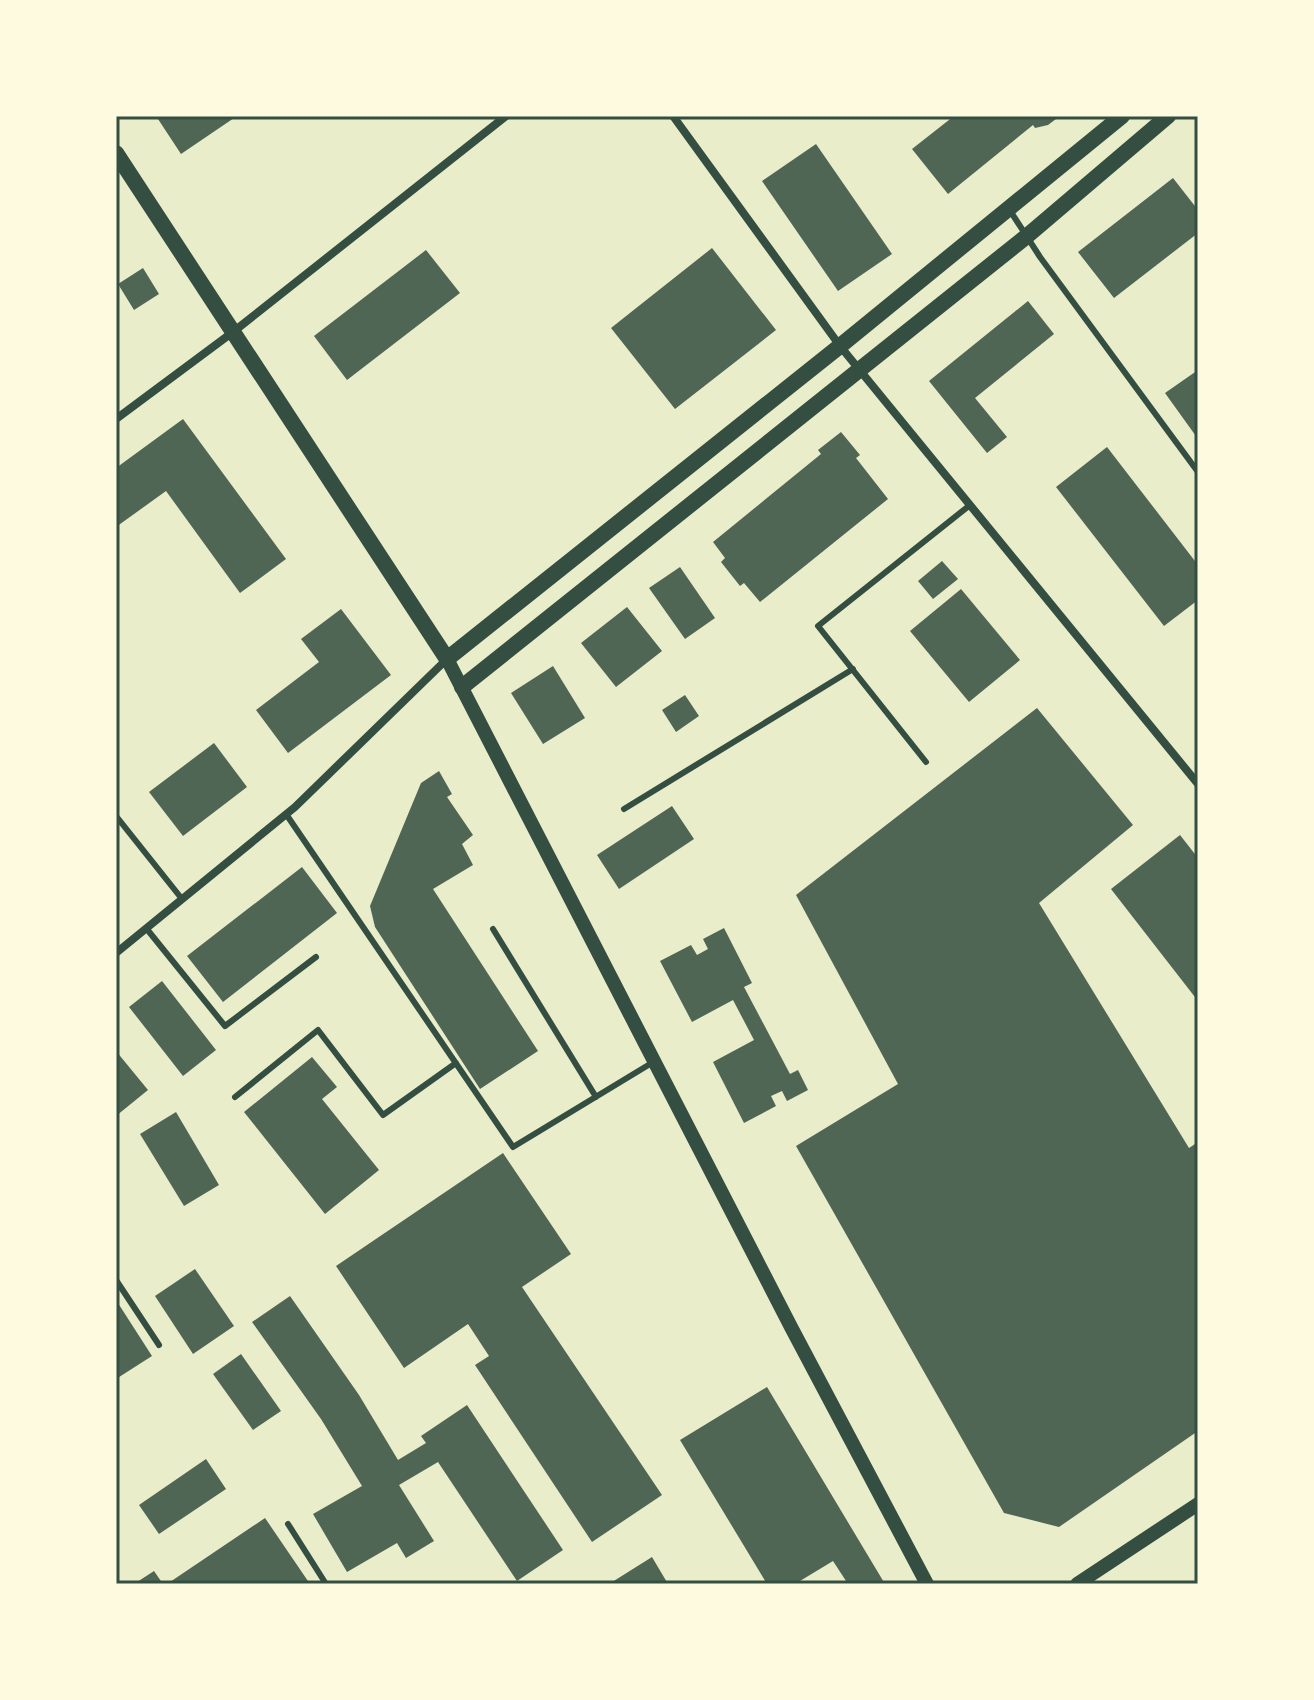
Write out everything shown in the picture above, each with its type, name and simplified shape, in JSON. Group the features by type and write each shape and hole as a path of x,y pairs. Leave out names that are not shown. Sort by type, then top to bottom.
{"main road":[{"path":"116,153 447,659 840,346 1122,116"},
{"path":"462,687 1027,236 1168,116"}],"street":[{"path":"116,419 233,332 506,116"},
{"path":"673,116 840,346 1198,784"},
{"path":"116,953 286,814 447,659 927,1584"},
{"path":"1077,1584 1198,1504"}],"lane":[{"path":"1009,209 1198,472"},
{"path":"926,762 818,626 970,505"},
{"path":"624,809 853,669"},
{"path":"286,814 513,1147 655,1061"},
{"path":"116,816 182,899"},
{"path":"146,928 225,1026 316,957"},
{"path":"493,929 596,1097"},
{"path":"235,1097 318,1030 383,1115 456,1063"},
{"path":"116,1280 159,1345"},
{"path":"288,1524 326,1584"}],"building":[{"path":"156,116 237,116 181,154"},
{"path":"954,116 1060,116 1048,125 1035,128 1033,125 948,194 912,149"},
{"path":"816,144 892,254 838,291 762,181"},
{"path":"1173,178 1198,210 1198,233 1114,298 1078,252"},
{"path":"712,248 776,330 675,409 611,328"},
{"path":"426,250 460,293 347,380 314,336"},
{"path":"143,268 159,294 134,310 118,284"},
{"path":"1028,301 1054,334 975,398 1007,437 987,453 929,381"},
{"path":"1198,370 1198,439 1165,393"},
{"path":"183,419 286,559 240,593 166,491 116,527 116,468"},
{"path":"841,432 860,455 856,458 888,499 760,602 744,583 740,586 721,562 725,558 713,542 821,454 818,450"},
{"path":"1107,447 1198,565 1198,600 1164,626 1056,487"},
{"path":"942,561 958,579 933,599 918,581"},
{"path":"680,567 715,618 685,639 649,588"},
{"path":"961,589 1020,660 969,702 910,631"},
{"path":"627,607 662,651 616,687 581,643"},
{"path":"341,609 391,675 288,753 256,710 319,662 301,639"},
{"path":"553,666 585,718 543,744 511,693"},
{"path":"685,695 699,716 676,732 662,710"},
{"path":"1037,708 1133,825 1039,903 1189,1148 1198,1142 1198,1431 1059,1527 1004,1513 796,1146 898,1084 796,895"},
{"path":"214,743 247,787 183,836 149,792"},
{"path":"439,771 452,794 447,797 473,835 462,844 473,865 433,889 538,1051 480,1089 375,927 370,906 421,783"},
{"path":"672,806 694,839 619,889 597,855"},
{"path":"1180,835 1198,858 1198,1001 1111,889"},
{"path":"302,867 337,913 223,1002 187,956"},
{"path":"724,928 752,983 744,987 790,1074 798,1070 808,1090 787,1101 782,1091 771,1096 776,1106 744,1123 713,1062 754,1040 733,1000 692,1022 660,961 691,945 697,955 708,949 703,939"},
{"path":"162,981 216,1050 183,1076 129,1007"},
{"path":"116,1051 148,1090 116,1116"},
{"path":"312,1057 337,1087 322,1099 379,1170 325,1214 244,1112"},
{"path":"176,1112 219,1185 184,1206 140,1134"},
{"path":"503,1153 571,1254 522,1287 662,1495 592,1542 475,1365 489,1356 468,1324 404,1368 336,1266"},
{"path":"195,1269 234,1326 193,1354 155,1296"},
{"path":"290,1296 359,1395 398,1460 426,1443 421,1436 467,1405 563,1550 517,1581 438,1462 399,1485 434,1541 406,1558 397,1543 347,1572 313,1514 362,1486 321,1419 252,1322"},
{"path":"116,1300 152,1356 116,1379"},
{"path":"241,1354 281,1411 253,1430 213,1374"},
{"path":"767,1387 885,1584 848,1584 833,1561 795,1584 767,1584 680,1440"},
{"path":"206,1459 226,1489 159,1534 139,1505"},
{"path":"265,1518 310,1584 167,1584"},
{"path":"652,1557 668,1584 609,1584"},
{"path":"154,1571 163,1584 134,1584"}]}
